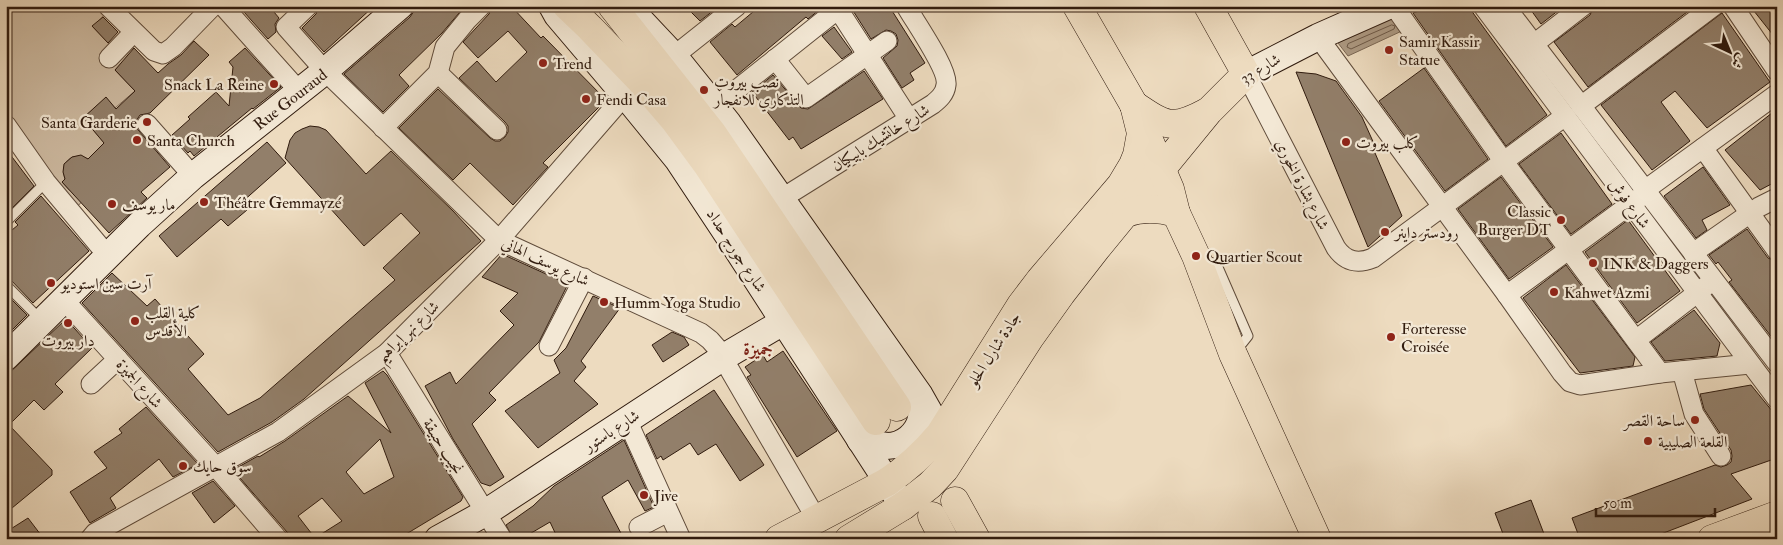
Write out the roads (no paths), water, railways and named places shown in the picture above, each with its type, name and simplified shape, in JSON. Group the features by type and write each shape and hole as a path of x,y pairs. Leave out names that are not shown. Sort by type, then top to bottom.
{"main road":[{"name":"Rue Gouraud","path":"6,357 108,256 194,176 325,71 400,6"},
{"name":"شارع جورج حداد","path":"552,6 557,15 678,160 784,322 888,416 940,434 952,460"},
{"name":"شارع جورج حداد","path":"567,6 596,34 675,120 888,416"},
{"name":"شارع جورج حداد","path":"612,6 713,134 888,416"},
{"name":"شارع جورج حداد","path":"626,6 674,56 728,123 782,198 888,416 887,482 903,506"},
{"path":"1078,6 1134,105 1170,189 1176,213 1196,256 1233,354 1317,539"},
{"name":"شارع بشارة الخوري","path":"1208,6 1246,74"},
{"name":"شارع 33","path":"1162,169 1209,111 1246,74 1318,37 1388,6"},
{"path":"1134,105 1154,118 1172,125 1188,122 1209,111"},
{"name":"جادة شارل الحلو","path":"779,539 887,482 907,469 940,434 1021,305 1128,174 1141,144 1141,133 1134,105"},
{"name":"جادة شارل الحلو","path":"849,539 903,506 930,486 952,460 1031,336 1090,256 1162,169"},
{"path":"1126,213 1136,209 1154,208 1176,213"},
{"name":"شارع باستور","path":"438,539 485,513 722,358 784,322"},
{"path":"955,501 976,539"},
{"path":"1712,539 1777,515"}],"street":[{"path":"108,6 154,51 163,54 173,47 213,6"},
{"path":"223,6 299,91"},
{"path":"383,128 438,73 445,47 481,6"},
{"path":"674,56 737,6"},
{"name":"شارع خاتشيك بابيكيان","path":"782,198 933,104 943,95 947,85 946,76 906,6"},
{"path":"1394,6 1504,162 1660,373"},
{"name":"شارع فوش","path":"1483,6 1573,111 1646,191 1777,363"},
{"name":"شارع فوش","path":"1505,6 1534,44 1630,204 1777,400"},
{"path":"1534,44 1584,6"},
{"name":"شارع بشارة الخوري","path":"1246,74 1332,242 1341,255 1347,259 1363,262 1373,258 1443,208 1714,6"},
{"path":"1733,6 1777,71"},
{"name":"شارع يوسف الهاني","path":"304,8 286,28 325,71 499,240 701,333 713,344 817,520"},
{"path":"715,107 838,9 909,119"},
{"path":"108,58 134,32"},
{"path":"1318,37 1570,382 1580,385 1660,373 1750,364"},
{"path":"775,59 806,98 887,41"},
{"path":"438,73 496,130"},
{"path":"1507,295 1777,94"},
{"name":"شارع نهر إبراهيم","path":"90,539 96,533 278,432 387,353 499,240 625,95"},
{"path":"147,124 194,176"},
{"path":"6,125 46,182 108,256"},
{"path":"1703,148 1777,251"},
{"path":"1693,253 1758,206 1777,198"},
{"path":"549,346 584,278"},
{"path":"1636,340 1714,280"},
{"name":"شارع الجميزة","path":"64,300 216,467 267,536"},
{"name":"نجيب حبيقة","path":"387,353 502,539"},
{"path":"91,384 118,359"},
{"path":"1682,371 1694,414 1721,456"},
{"path":"627,420 681,539"},
{"path":"639,527 668,512"}],"lane":[{"path":"6,222 46,182"},
{"path":"6,286 42,321"}],"water":[{"path":"1395,18 1404,30 1348,56 1338,43"}],"place":[{"name":"Samir Kassir Statue","path":"1389,50"},
{"name":"Trend","path":"543,63"},
{"name":"Snack La Reine","path":"274,84"},
{"name":"نصب بيروت التذكاري للانفجار","path":"704,90"},
{"name":"Fendi Casa","path":"586,99"},
{"name":"Santa Garderie","path":"147,122"},
{"name":"Santa Church","path":"137,140"},
{"name":"كلب بيروت","path":"1346,142"},
{"name":"Théâtre Gemmayzé","path":"204,202"},
{"name":"مار يوسف","path":"112,204"},
{"name":"Classic Burger DT","path":"1561,220"},
{"name":"رودستر داينر","path":"1385,232"},
{"name":"Quartier Scout","path":"1196,256"},
{"name":"INK & Daggers","path":"1593,263"},
{"name":"آرت سين استوديو","path":"51,283"},
{"name":"Kahwet Azmi","path":"1554,292"},
{"name":"Humm Yoga Studio","path":"604,302"},
{"name":"كلية القلب الأقدس","path":"135,321"},
{"name":"دار بيروت","path":"68,323"},
{"name":"Forteresse Croisée","path":"1391,337"},
{"name":"ساحة القصر","path":"1695,420"},
{"name":"القلعة الصليبية","path":"1648,441"},
{"name":"سوق حايك","path":"183,466"},
{"name":"Jive","path":"644,495"}],"district":[{"name":"جميزة","path":"758,349"}]}
